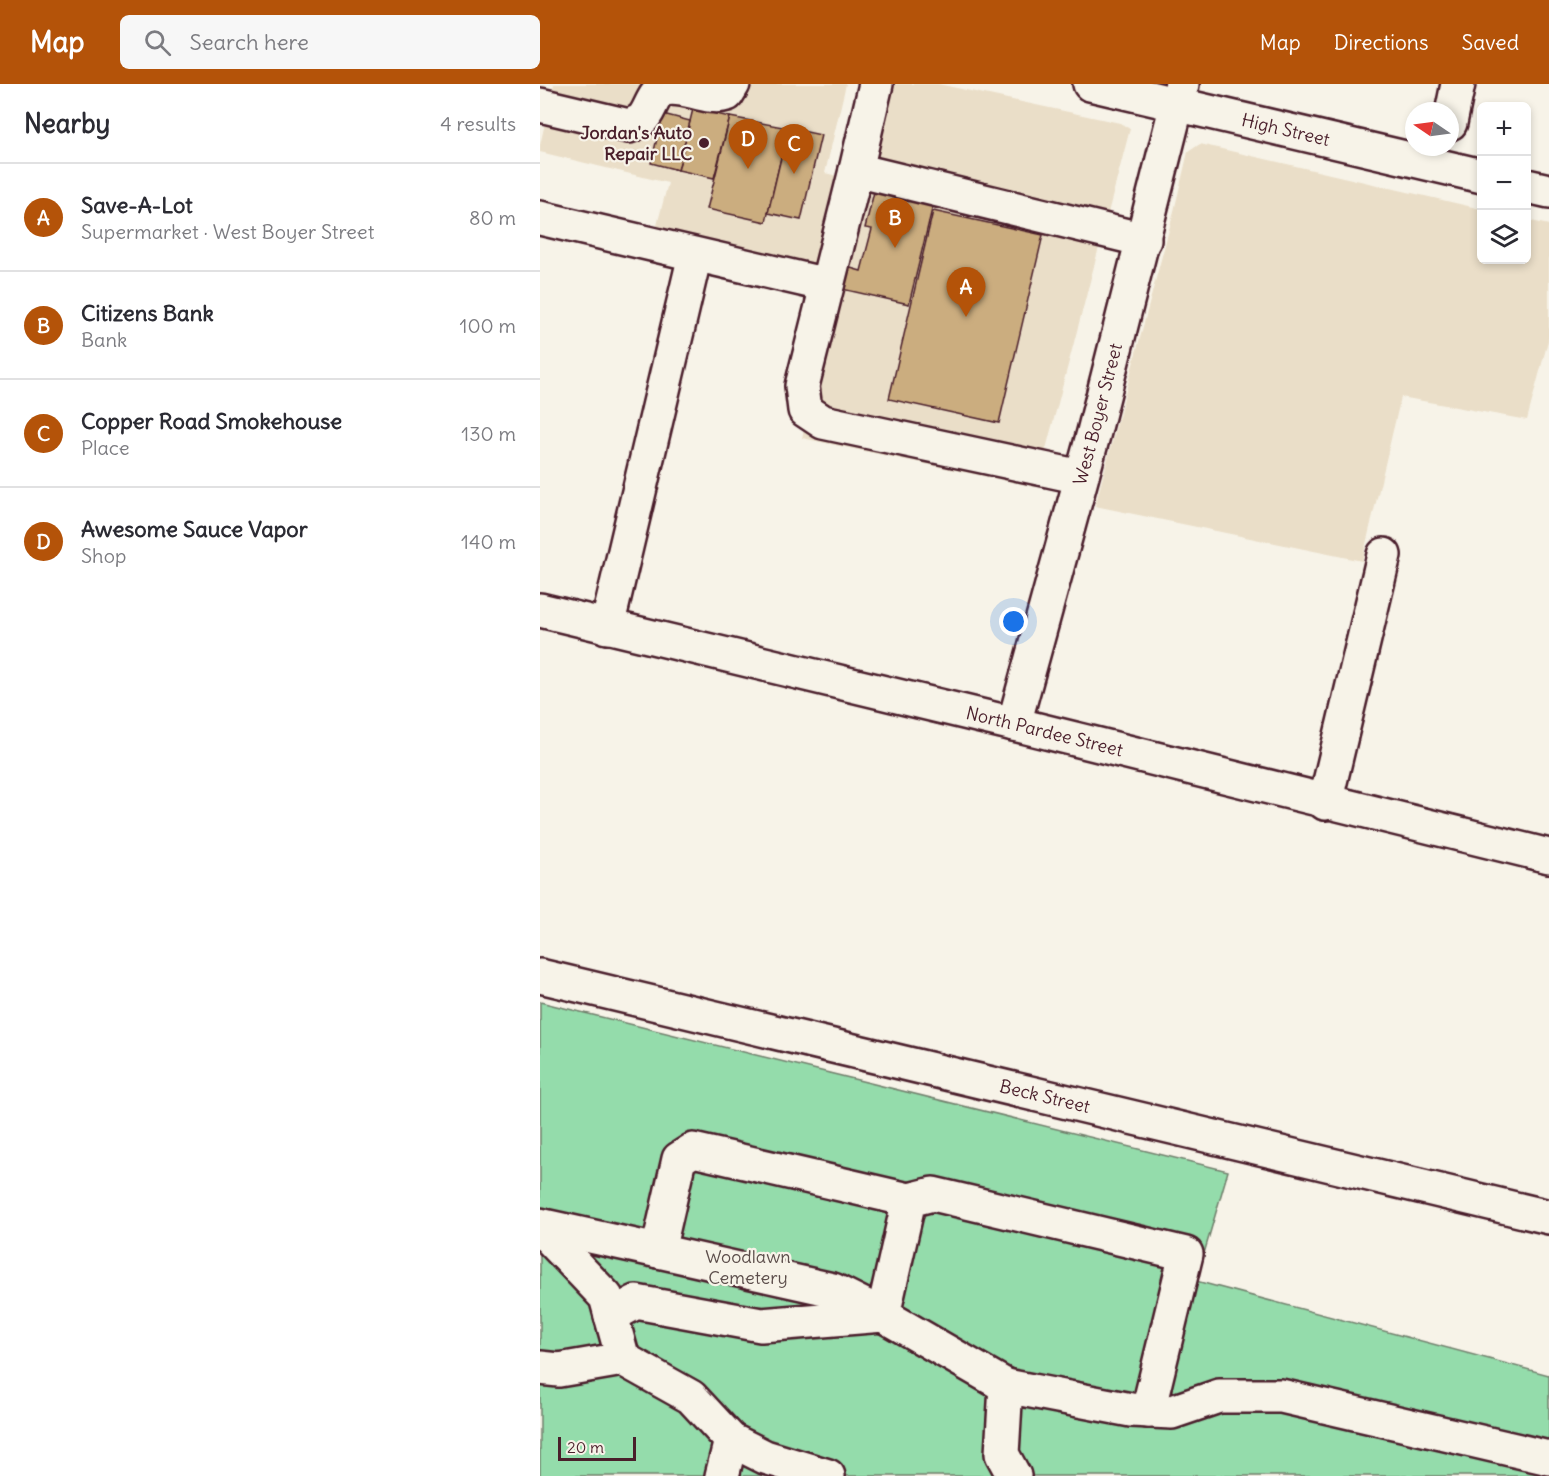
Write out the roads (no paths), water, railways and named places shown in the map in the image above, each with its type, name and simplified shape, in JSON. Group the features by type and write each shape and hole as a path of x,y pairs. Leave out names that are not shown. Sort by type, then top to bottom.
{"street":[{"path":"540,105 630,126 642,119 656,96 665,89 718,97 727,94 733,84"},
{"path":"876,84 802,386 805,410 823,422 1081,477"},
{"name":"High Street","path":"1090,84 1180,94 1443,157 1477,174"},
{"path":"1454,102 1458,84"},
{"name":"West Boyer Street","path":"1014,724 1144,240 1180,94"},
{"path":"856,170 1144,240"},
{"path":"1531,187 1549,191"},
{"path":"540,218 827,285"},
{"path":"607,627 694,255"},
{"path":"1325,802 1383,555"},
{"name":"North Pardee Street","path":"540,610 1549,856"},
{"name":"Beck Street","path":"540,976 1549,1217"},
{"path":"657,1251 679,1159 693,1150 909,1200 933,1194 1186,1254 1148,1411"},
{"path":"883,1315 909,1200"},
{"path":"540,1227 833,1290 883,1315 1006,1386 1131,1410 1172,1412 1219,1396 1281,1396 1549,1458"},
{"path":"540,1227 606,1297 623,1359"},
{"path":"611,1316 636,1302 761,1325 883,1315"},
{"path":"540,1368 559,1370 623,1359 691,1397 731,1440 765,1457 828,1476"},
{"path":"1006,1386 1002,1454 1014,1476"},
{"path":"723,1476 731,1440"}],"place":[{"name":"Jordan's Auto Repair LLC","path":"704,143"},
{"name":"Awesome Sauce Vapor","path":"748,169"},
{"name":"Copper Road Smokehouse","path":"794,174"},
{"name":"Citizens Bank","path":"895,248"},
{"name":"Save-A-Lot","path":"966,317"}],"park label":[{"name":"Woodlawn Cemetery","path":"748,1267"}]}
